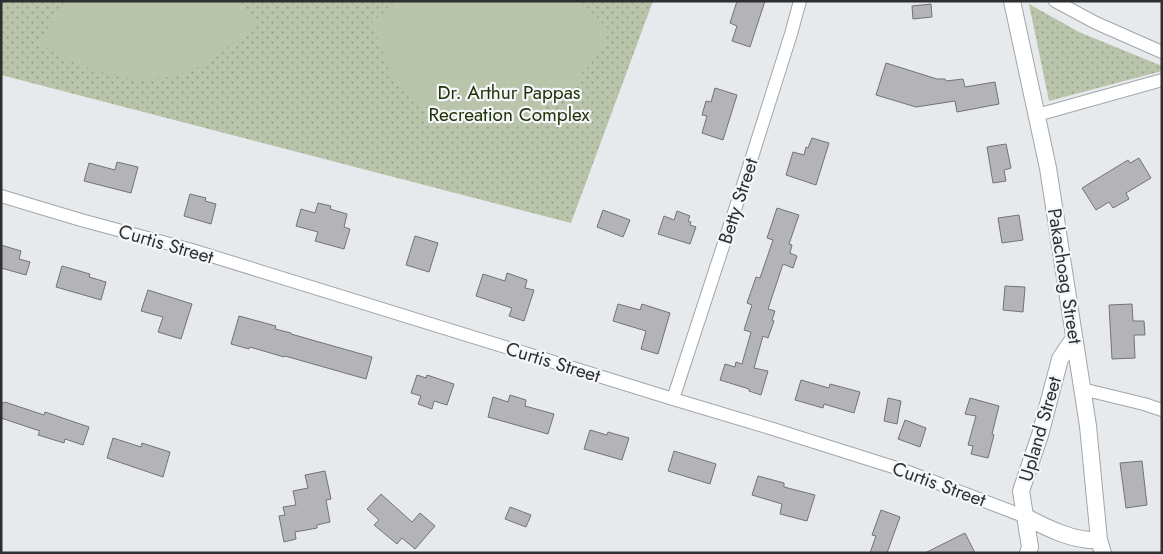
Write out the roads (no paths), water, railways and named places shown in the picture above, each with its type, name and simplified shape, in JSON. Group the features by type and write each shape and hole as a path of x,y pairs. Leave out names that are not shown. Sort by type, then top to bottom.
{"street":[{"name":"Betty Street","path":"673,399 748,170 800,1"},
{"name":"Pakachoag Street","path":"1012,1 1048,168 1088,426 1101,546"},
{"path":"1056,1 1096,23 1162,52"},
{"path":"1037,115 1162,80"},
{"name":"Curtis Street","path":"1,196 192,250 906,471 1026,517 1051,530 1101,546"},
{"name":"Upland Street","path":"1028,553 1030,547 1021,491 1040,435 1060,359 1074,338"},
{"path":"1082,389 1162,410"}],"park label":[{"name":"Dr. Arthur Pappas Recreation Complex","path":"509,103"}]}
